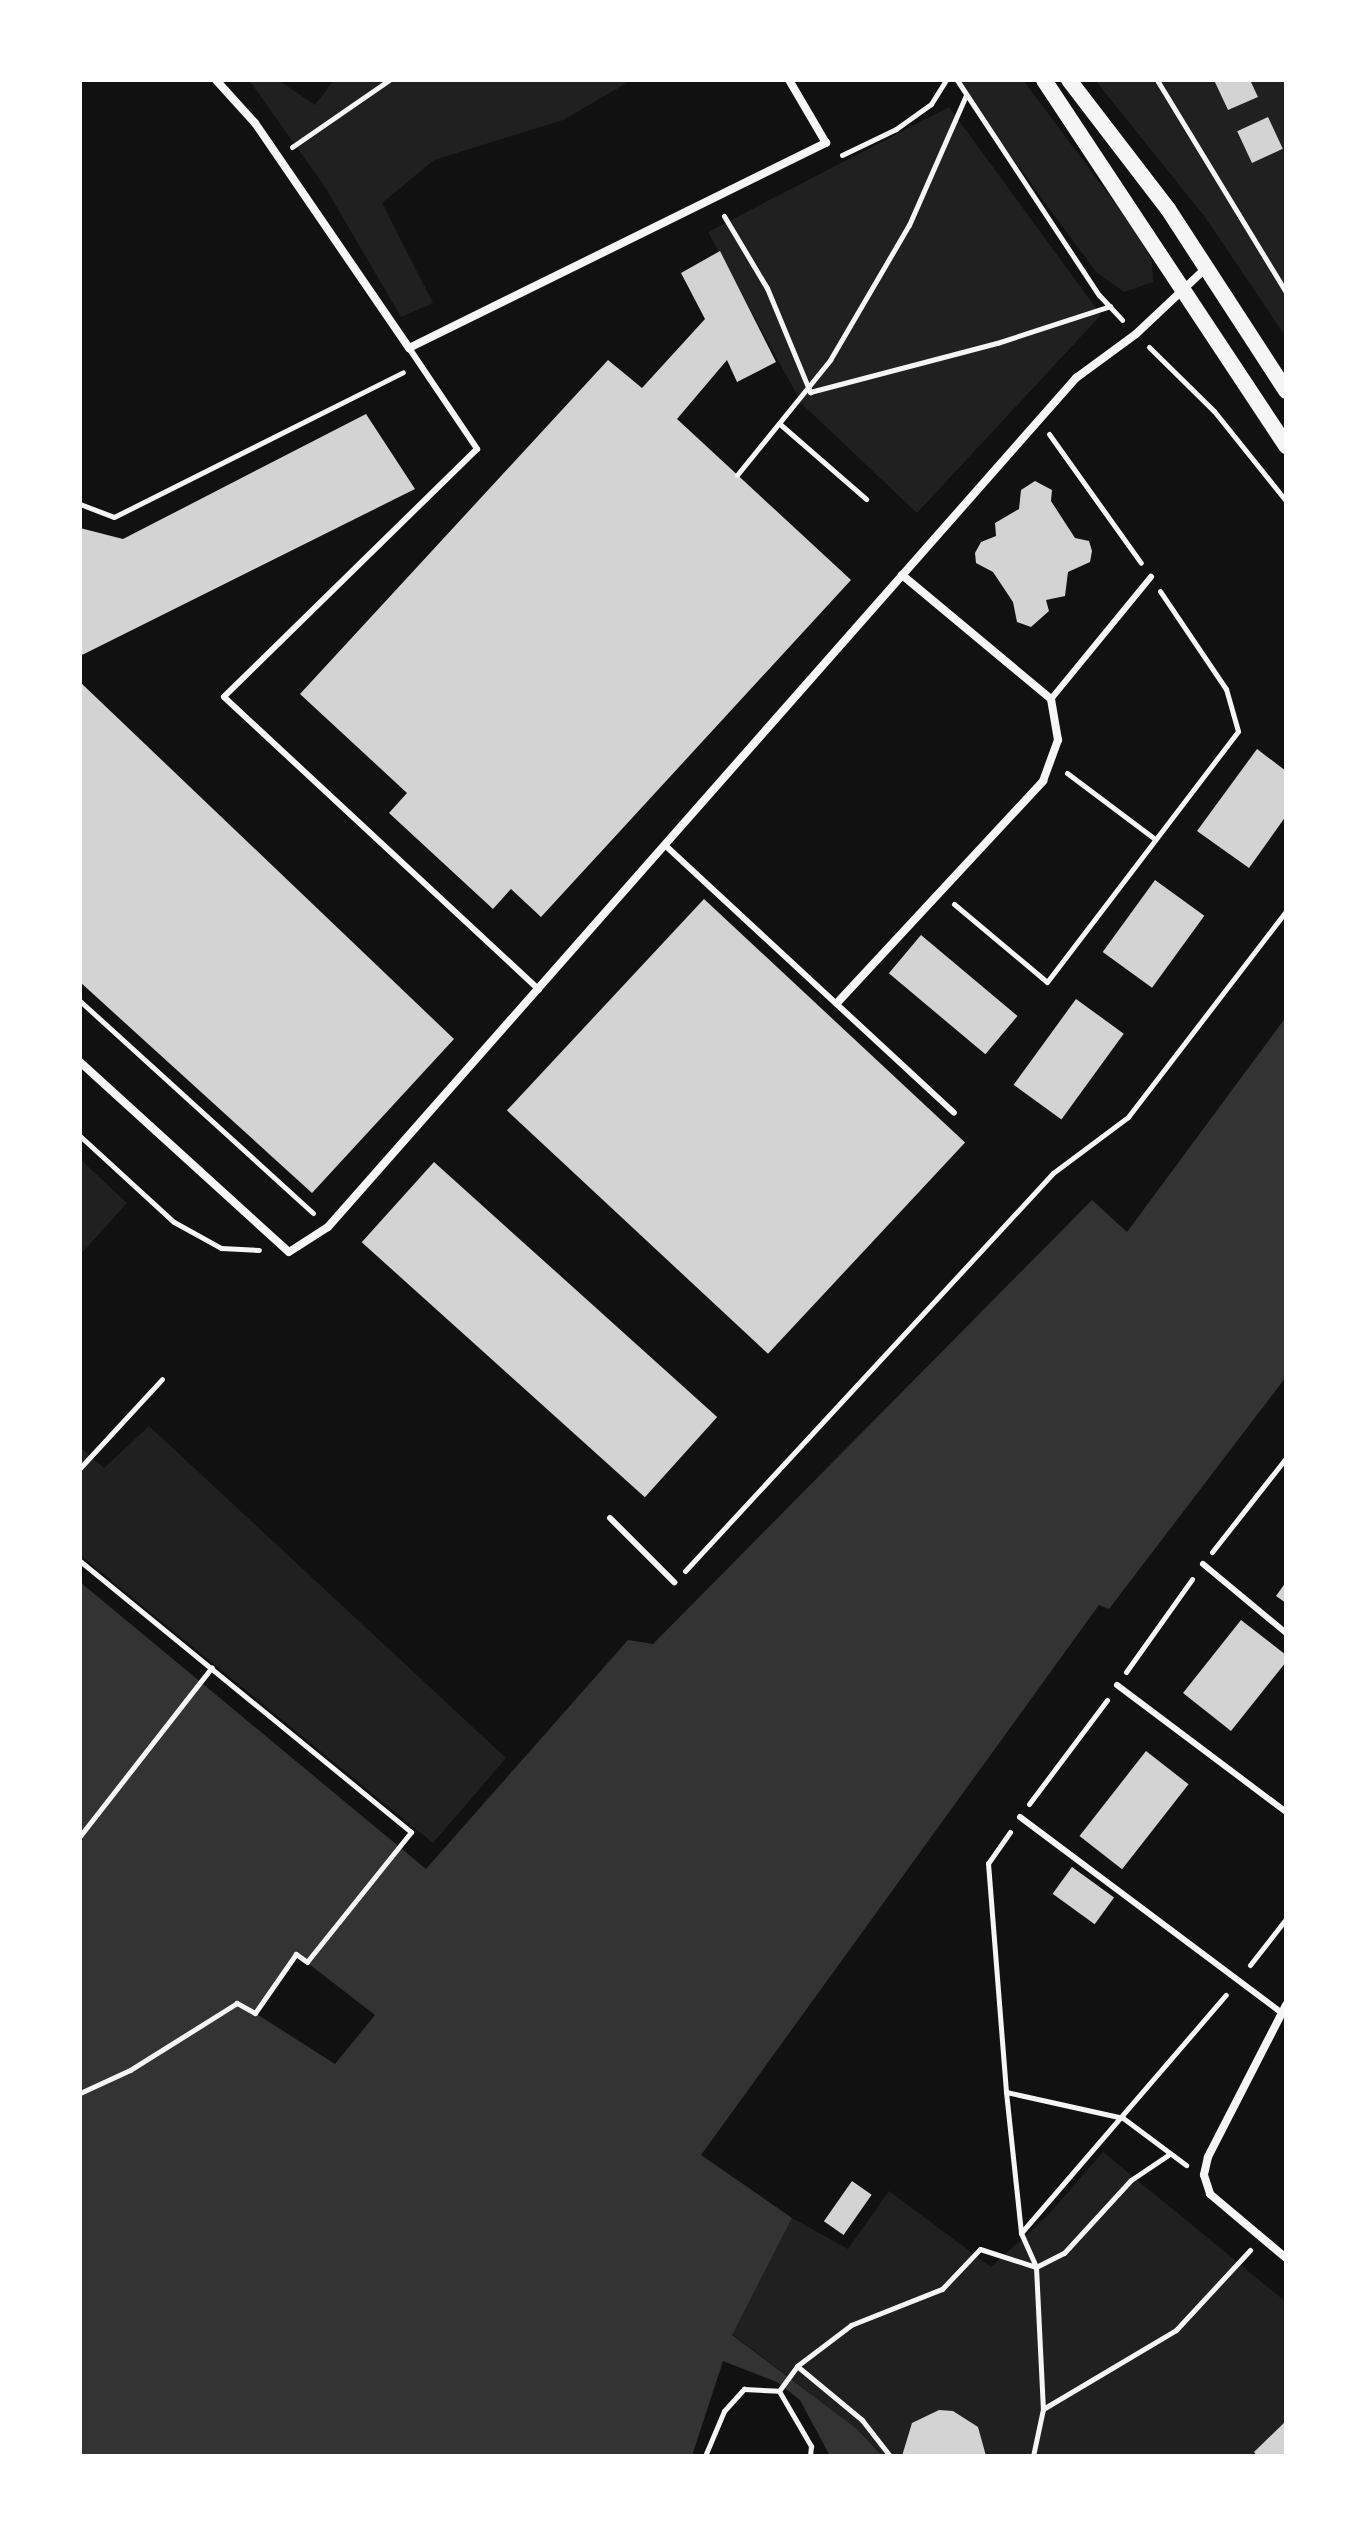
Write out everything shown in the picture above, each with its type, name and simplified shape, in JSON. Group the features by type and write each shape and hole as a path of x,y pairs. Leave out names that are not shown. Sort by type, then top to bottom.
{"main road":[{"path":"1069,80 1206,268 1286,391"},
{"path":"1047,81 1286,446"}],"street":[{"path":"216,80 277,156 409,348 826,143 789,80"},
{"path":"80,1062 289,1252 328,1227 667,847 1076,378 1136,334 1206,268"},
{"path":"837,1003 1043,781 1058,740 1051,699 902,575"},
{"path":"1283,2009 1208,2157 1204,2175 1210,2194 1286,2258"}],"lane":[{"path":"409,348 477,449 224,697 539,990"},
{"path":"1051,699 1151,577"},
{"path":"667,847 954,1113"},
{"path":"610,1518 674,1582"},
{"path":"1203,1564 1286,1633"},
{"path":"1117,1685 1286,1812"},
{"path":"1020,1817 1283,2009"}],"path":[{"path":"277,156 389,80"},
{"path":"957,80 1110,306 1214,411 1286,501"},
{"path":"1157,80 1286,292"},
{"path":"737,475 810,392 909,225 967,94"},
{"path":"724,216 767,288 810,392"},
{"path":"810,392 997,343 1110,306"},
{"path":"80,504 114,517 420,364"},
{"path":"781,425 866,499"},
{"path":"938,891 1047,982 1238,731"},
{"path":"1051,760 1155,840"},
{"path":"674,1582 1053,1173 1128,1117 1286,911"},
{"path":"80,1001 328,1227"},
{"path":"80,1136 174,1222 221,1248 289,1252"},
{"path":"80,1468 162,1379"},
{"path":"1033,2456 1043,2409 1036,2267 1021,2233 1006,2092 988,1863 1203,1564 1286,1458"},
{"path":"80,1561 411,1832 307,1962 296,1954 255,2013 237,2003 130,2070 80,2093"},
{"path":"80,1836 212,1667"},
{"path":"1021,2233 1123,2118 1286,1919"},
{"path":"1006,2092 1123,2118 1168,2155 1204,2175"},
{"path":"779,2391 797,2366 851,2325 942,2289 980,2249 1036,2267 1064,2253 1131,2180 1168,2155"},
{"path":"1043,2409 1176,2330 1261,2239"},
{"path":"797,2366 862,2420 890,2456"},
{"path":"705,2456 724,2411 744,2389 779,2391"},
{"path":"779,2391 811,2446 810,2456"}],"shaded area":[{"path":"249,80 278,80 315,105 334,80 632,80 563,120 434,160 382,203 433,303 401,317 325,187"},
{"path":"955,80 1023,80 1133,227 1152,261 1153,282 1124,292 1096,272"},
{"path":"1095,80 1286,80 1286,337 1205,217"},
{"path":"949,107 1101,315 917,513 802,404 708,232"},
{"path":"1286,1017 1286,1377 1109,1609 1099,1605 701,2155 792,2218 732,2335 857,2429 882,2456 830,2456 800,2400 777,2382 723,2361 692,2456 80,2456 80,1582 426,1869 628,1640 653,1644 1092,1200 1127,1232","holes":["296,1954 375,2015 335,2064 255,2013"]},
{"path":"80,1159 127,1203 80,1255"},
{"path":"149,1426 506,1758 433,1843 80,1555 80,1447 104,1468"},
{"path":"1103,2152 1286,2302 1286,2456 882,2456 857,2429 732,2334 792,2218 848,2249 889,2191 991,2267 1049,2214"}],"building":[{"path":"1214,80 1250,80 1258,97 1228,110"},
{"path":"1268,117 1283,149 1252,163 1237,131"},
{"path":"720,251 776,362 737,382 727,360 677,419 851,580 541,917 511,889 493,909 389,813 407,793 300,694 608,360 642,388 705,319 681,273"},
{"path":"366,414 415,489 80,656 80,528 123,539"},
{"path":"1035,481 1052,490 1051,501 1075,538 1089,541 1092,551 1090,562 1068,572 1065,596 1046,600 1049,611 1031,627 1017,622 1013,602 993,572 976,563 975,553 981,542 996,536 995,523 1019,509 1021,490"},
{"path":"80,682 454,1039 312,1193 80,982"},
{"path":"1257,749 1286,771 1286,816 1249,868 1197,831"},
{"path":"1155,880 1204,916 1152,988 1103,952"},
{"path":"704,899 965,1142 768,1354 507,1110"},
{"path":"921,935 1018,1016 985,1054 889,973"},
{"path":"1076,999 1124,1034 1061,1119 1014,1085"},
{"path":"434,1162 717,1417 645,1497 362,1242"},
{"path":"1286,1582 1286,1603 1276,1596"},
{"path":"1241,1620 1286,1655 1286,1662 1231,1731 1183,1693"},
{"path":"1146,1751 1189,1784 1122,1869 1080,1836"},
{"path":"1072,1867 1114,1898 1095,1924 1053,1894"},
{"path":"852,2181 872,2195 844,2235 824,2221"},
{"path":"939,2410 953,2411 978,2427 986,2456 902,2456 912,2423"},
{"path":"1286,2421 1286,2456 1257,2456 1254,2452"}]}
